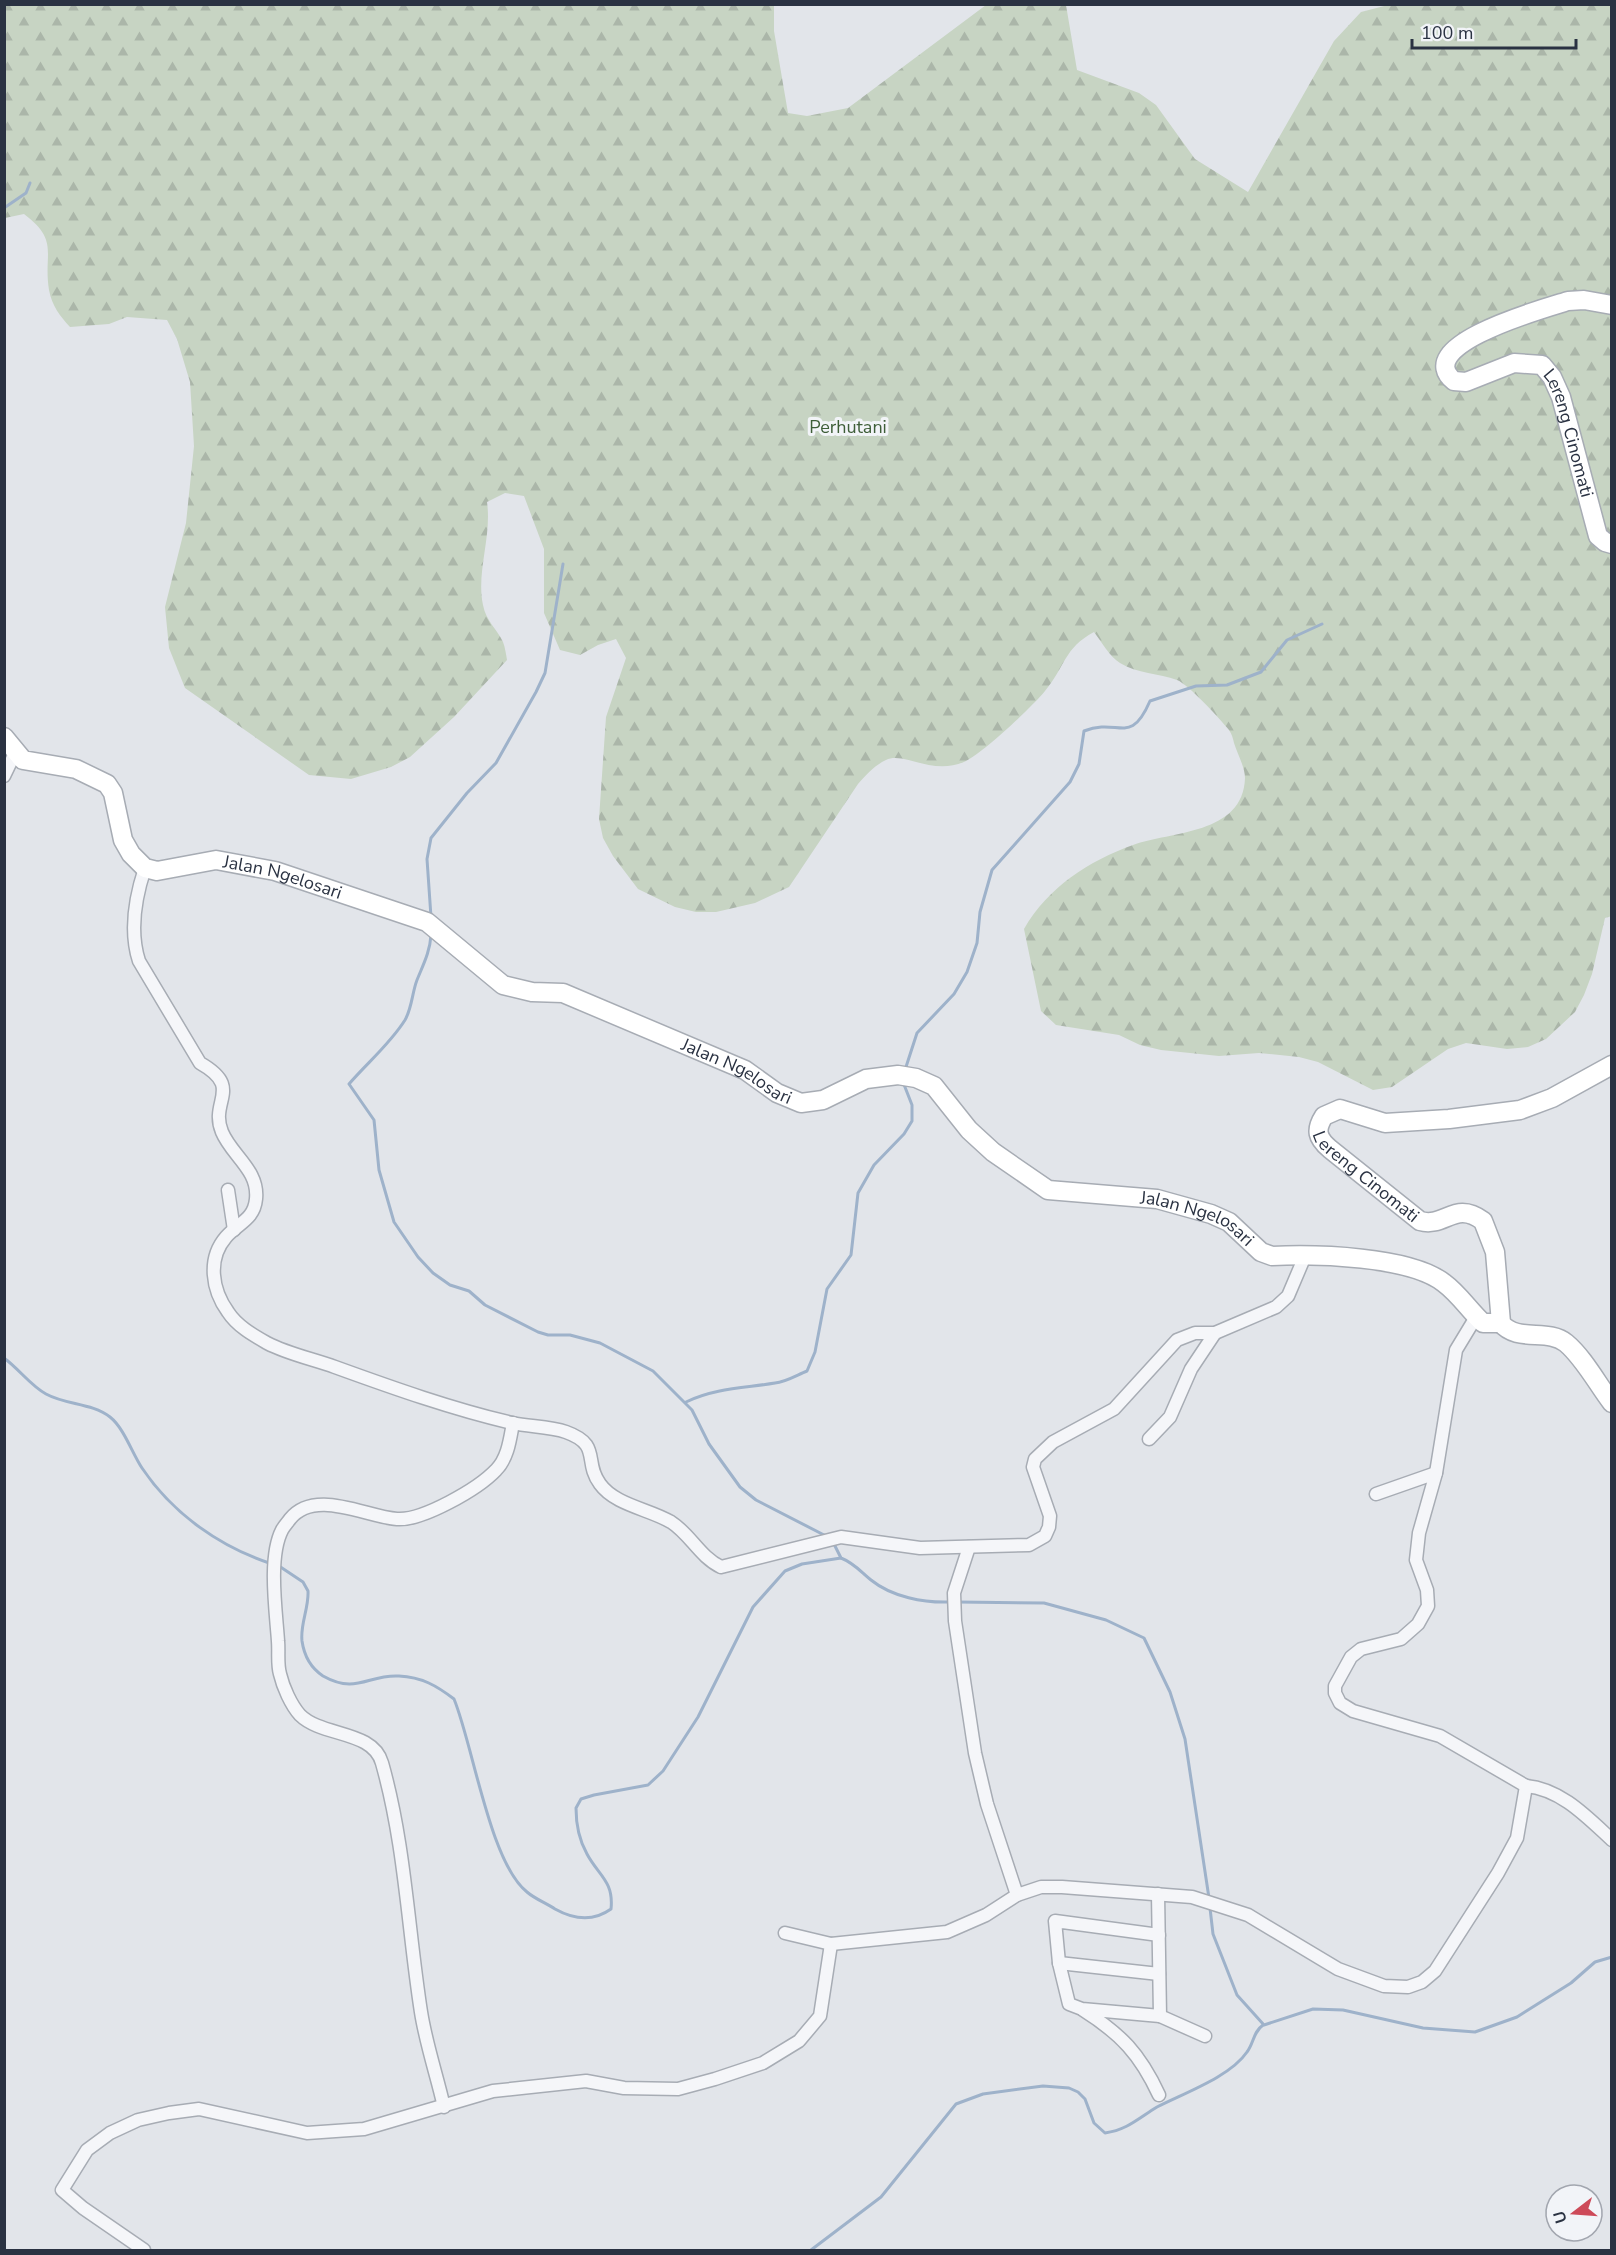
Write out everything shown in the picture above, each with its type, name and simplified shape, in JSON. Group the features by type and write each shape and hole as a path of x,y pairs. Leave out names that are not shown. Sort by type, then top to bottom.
{"street":[{"name":"Lereng Cinomati","path":"1611,305 1584,300 1568,301 1463,342 1451,351 1446,362 1449,377 1459,383 1514,363 1542,365 1552,377 1561,397 1598,536 1605,542 1611,543"},
{"path":"4,737 23,760 76,769 107,784 113,794 123,840 131,854 145,868 137,891 134,931 134,944 139,962 200,1063 216,1072 224,1094 221,1104 221,1131 254,1180 256,1199 253,1211 248,1220 225,1238 213,1272 214,1287 228,1313 245,1330 269,1344 351,1373 513,1423 563,1431 581,1438 591,1453 594,1476 610,1495 672,1523 705,1558 721,1568 841,1537 920,1548 1029,1545 1045,1536 1050,1516 1034,1475 1035,1459 1053,1442 1114,1409 1177,1340 1195,1333 1215,1333 1276,1307 1288,1296 1305,1256"},
{"path":"4,776 15,753"},
{"name":"Jalan Ngelosari","path":"145,868 157,871 216,860 246,864 399,911 432,925 503,985 532,992 563,993 580,999 746,1070 789,1099 812,1102 866,1079 897,1075 916,1078 934,1086 969,1130 993,1152 1048,1190 1157,1199 1211,1214 1229,1222 1262,1252 1272,1256 1354,1258 1428,1274 1443,1282 1476,1317"},
{"name":"Lereng Cinomati","path":"1501,1323 1495,1252 1483,1221 1466,1212 1457,1212 1427,1223 1413,1217 1385,1191 1320,1140 1318,1131 1322,1120 1327,1113 1340,1109 1385,1123 1449,1119 1520,1110 1552,1098 1611,1065"},
{"path":"228,1190 234,1230"},
{"path":"1611,1403 1566,1342 1554,1338 1515,1333 1501,1323 1489,1324 1476,1317 1456,1350 1436,1473 1419,1533 1416,1560 1426,1590 1428,1606 1418,1624 1401,1639 1362,1649 1351,1657 1335,1686 1335,1693 1340,1703 1353,1711 1440,1736 1526,1786 1552,1792 1584,1815 1611,1840"},
{"path":"1149,1439 1170,1417 1191,1369 1215,1333"},
{"path":"444,2107 421,2013 407,1884 381,1759 366,1743 316,1726 300,1715 291,1701 279,1672 276,1550 281,1530 294,1514 314,1506 337,1505 399,1520 425,1514 496,1470 508,1449 513,1423"},
{"path":"1376,1494 1436,1473"},
{"path":"969,1547 954,1593 955,1621 975,1753 987,1804 1017,1895"},
{"path":"785,1933 831,1944 947,1932 986,1915 1017,1895 1041,1887 1158,1894 1192,1897 1248,1915 1338,1969 1384,1986 1408,1987 1422,1982 1435,1971 1498,1873 1517,1839 1526,1786"},
{"path":"1158,1894 1160,2016"},
{"path":"1159,1935 1055,1921 1059,1963 1069,2004 1082,2009 1114,2030 1135,2051 1159,2095"},
{"path":"144,2250 83,2208 62,2190 87,2150 110,2133 138,2120 200,2109 307,2133 364,2129 493,2091 586,2081 624,2088 678,2089 763,2063 799,2041 820,2016 831,1944"},
{"path":"1059,1963 1159,1974"},
{"path":"1082,2009 1160,2016 1205,2036"}],"green space":[{"name":"Perhutani","path":"1392,4 1611,5 1612,916 1605,918 1592,974 1575,1012 1546,1039 1528,1047 1507,1049 1466,1043 1448,1049 1392,1087 1373,1090 1318,1062 1299,1057 1259,1053 1219,1056 1161,1050 1140,1045 1119,1035 1056,1025 1041,1011 1024,929 1045,900 1071,877 1117,851 1149,840 1202,828 1219,821 1232,811 1241,797 1245,778 1230,732 1196,695 1177,680 1127,667 1120,663 1109,653 1094,632 1071,651 1039,698 984,749 966,761 942,766 893,758 874,767 858,784 789,887 755,903 716,912 696,912 675,907 638,889 613,856 603,838 599,819 606,717 626,658 616,639 598,645 580,655 560,650 544,613 544,549 524,496 505,493 487,502 488,528 481,593 484,611 503,642 507,660 454,717 410,757 391,767 351,779 309,775 185,688 169,648 165,607 186,523 194,446 190,382 177,339 167,320 127,317 109,324 70,327 50,296 48,248 42,232 24,214 5,218 5,5 774,5 774,31 788,113 807,116 848,108 986,5 1066,5 1077,70 1139,93 1156,105 1195,159 1248,192 1334,41 1361,12"}],"waterway":[{"path":"4,208 26,193 30,183"},
{"path":"431,917 427,859 431,838 467,793 496,763 536,692 545,673 563,564"},
{"path":"905,1070 917,1033 954,994 967,972 977,943 980,912 992,870 1070,782 1079,764 1084,731 1106,727 1130,727 1143,715 1150,701 1196,686 1227,685 1261,672 1287,640 1322,624"},
{"path":"431,935 428,953 405,1020 349,1084 374,1120 379,1170 394,1222 418,1257 433,1273 450,1285 469,1291 485,1305 538,1332 548,1335 570,1335 600,1343 653,1371 692,1410 709,1444 740,1487 756,1500 826,1536"},
{"path":"686,1402 719,1391 787,1380 807,1371 815,1352 827,1289 851,1255 858,1193 874,1165 904,1134 912,1121 912,1105 903,1082"},
{"path":"4,1358 35,1387 46,1394 95,1409 110,1417 124,1434 154,1485 183,1514 216,1538 272,1564"},
{"path":"833,1542 841,1558 850,1562 879,1586 898,1595 919,1600 950,1602"},
{"path":"279,1566 303,1582 308,1591 302,1641 309,1661 319,1673 345,1684 388,1676 415,1678 435,1686 454,1699 493,1830 514,1877 527,1892 537,1899 562,1912 583,1918 597,1916 611,1909 611,1899 608,1885 591,1861 580,1838 576,1808 581,1799 648,1785 663,1771 698,1717 753,1607 785,1571 802,1564 841,1558"},
{"path":"957,1602 1044,1603 1106,1620 1144,1638 1170,1692 1185,1739 1209,1898"},
{"path":"1210,1908 1213,1934 1237,1995 1264,2025 1313,2009 1343,2010 1423,2028 1475,2032 1517,2017 1571,1983 1595,1962 1612,1957"},
{"path":"811,2250 881,2197 956,2104 983,2094 1043,2086 1069,2088 1078,2092 1085,2099 1094,2123 1105,2133 1113,2131 1206,2084 1230,2069 1247,2052 1257,2031 1263,2025"}]}
